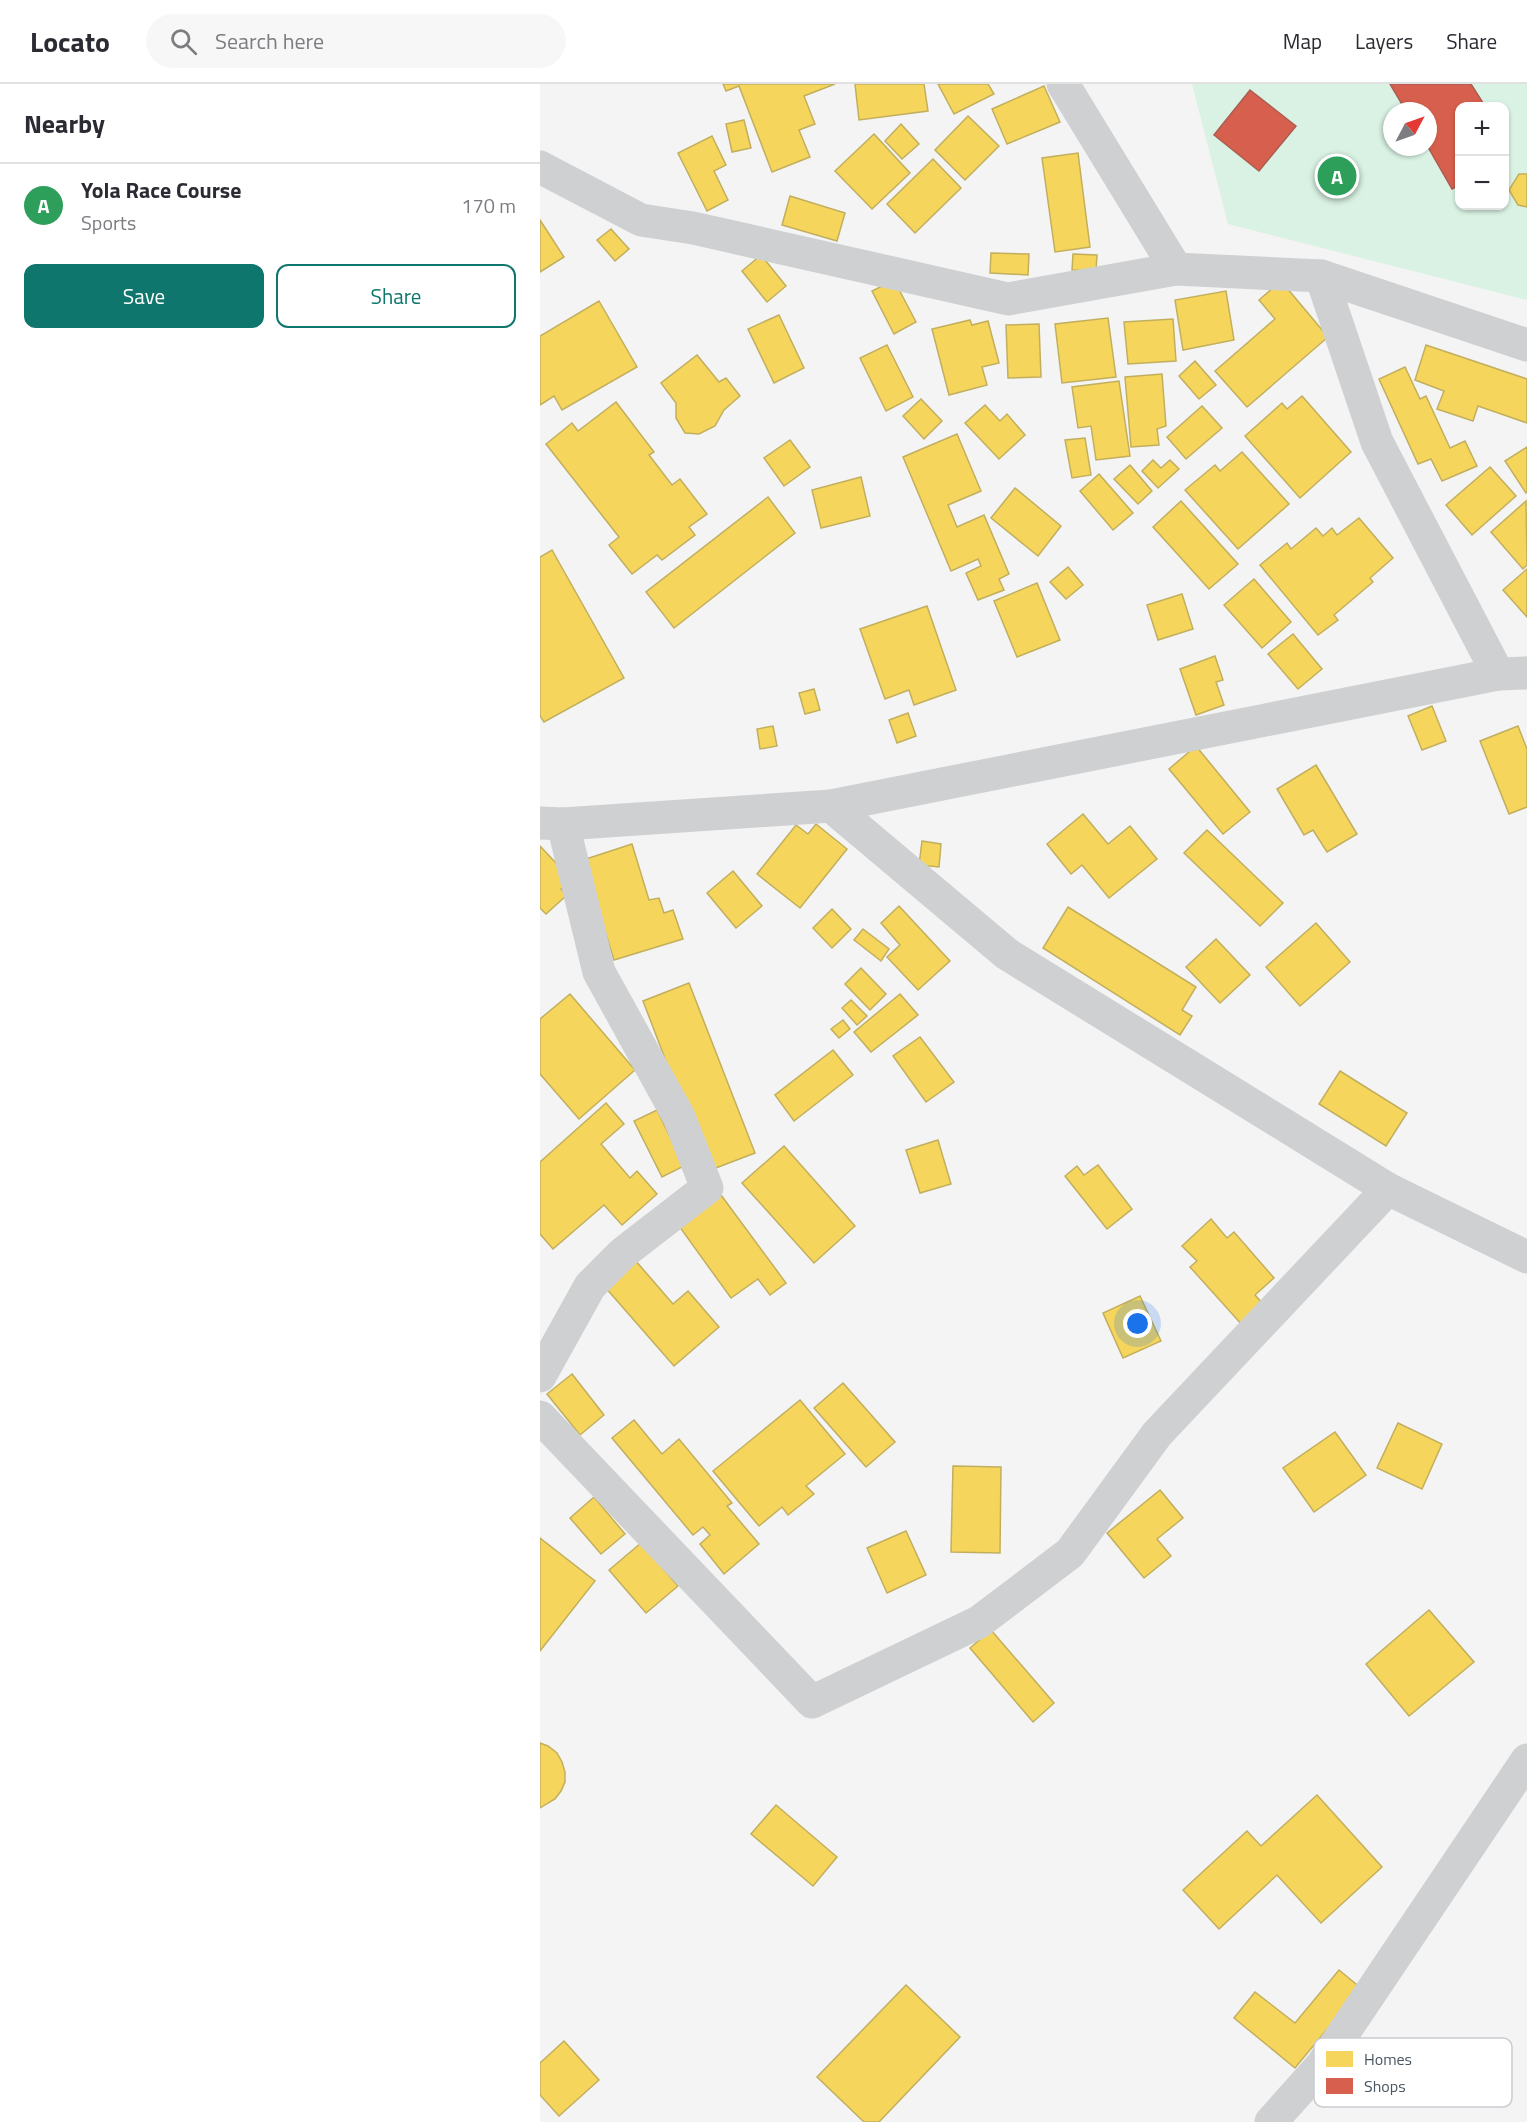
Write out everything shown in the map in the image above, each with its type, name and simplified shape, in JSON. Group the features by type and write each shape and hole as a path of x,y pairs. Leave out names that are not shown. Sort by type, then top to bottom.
{"street":[{"path":"1062,84 1176,269"},
{"path":"540,167 641,220 693,228 1008,299 1176,269 1321,276 1527,345"},
{"path":"540,1376 590,1286 623,1253 707,1188 679,1117 600,972 551,824 831,806 1513,673 1377,442 1321,276"},
{"path":"831,806 1007,954 1388,1189 1527,1257"},
{"path":"540,1417 812,1702 979,1622 1070,1553 1157,1434 1388,1189"},
{"path":"1340,2038 1527,1760"},
{"path":"1271,2122 1314,2074"}],"green space":[{"path":"1192,84 1527,84 1527,300 1228,224"}],"building: Homes":[{"path":"723,84 835,84 804,96 815,124 799,130 810,157 772,172 739,86 726,91"},
{"path":"855,84 924,84 928,111 859,120"},
{"path":"938,84 988,84 994,94 954,114"},
{"path":"1044,86 1060,122 1007,144 992,109"},
{"path":"968,116 999,146 965,180 935,150"},
{"path":"744,120 751,148 732,152 726,124"},
{"path":"901,124 919,144 902,159 885,141"},
{"path":"874,134 910,173 872,209 835,171"},
{"path":"712,136 726,165 714,171 728,200 707,211 678,153"},
{"path":"1078,153 1090,247 1055,252 1042,158"},
{"path":"933,159 961,188 915,233 887,204"},
{"path":"1519,174 1527,174 1527,207 1518,205 1509,190"},
{"path":"790,196 845,213 837,241 782,225"},
{"path":"540,220 564,257 540,272"},
{"path":"611,229 629,249 615,261 597,240"},
{"path":"991,253 1029,254 1028,275 990,273"},
{"path":"1073,254 1097,255 1096,271 1072,270"},
{"path":"761,255 786,286 767,302 742,271"},
{"path":"894,280 916,322 894,334 872,291"},
{"path":"1281,281 1328,337 1247,407 1215,371 1275,319 1259,300"},
{"path":"1226,291 1234,340 1183,350 1175,300"},
{"path":"599,301 637,367 562,410 554,396 540,405 540,336"},
{"path":"779,315 804,368 774,383 748,329"},
{"path":"1108,318 1116,377 1062,383 1055,324"},
{"path":"1173,319 1176,361 1128,364 1124,322"},
{"path":"970,320 972,325 988,321 999,363 982,367 987,385 949,395 932,329"},
{"path":"1039,324 1041,377 1008,378 1006,325"},
{"path":"887,345 913,397 886,411 860,358"},
{"path":"1426,345 1527,379 1527,423 1478,406 1473,421 1437,409 1444,391 1415,380"},
{"path":"697,355 719,382 726,378 740,396 724,410 715,426 699,434 685,433 676,418 676,403 661,383"},
{"path":"1195,361 1216,385 1199,399 1179,376"},
{"path":"1405,367 1420,399 1426,396 1450,448 1465,441 1477,466 1442,481 1431,459 1418,464 1379,379"},
{"path":"1162,374 1166,426 1157,429 1159,445 1131,447 1125,377"},
{"path":"1119,381 1130,456 1096,460 1091,426 1078,428 1072,387"},
{"path":"1302,396 1351,452 1300,498 1245,436 1282,403 1287,409"},
{"path":"921,399 942,421 924,439 903,416"},
{"path":"616,402 654,452 649,455 672,485 680,479 707,514 689,527 695,535 662,560 657,555 632,574 609,545 619,537 546,444 572,423 578,431"},
{"path":"985,405 1000,421 1007,414 1025,435 999,459 965,423"},
{"path":"1202,406 1222,428 1186,459 1167,437"},
{"path":"957,434 981,491 948,505 957,527 984,515 1009,574 999,579 1004,590 978,600 966,573 981,566 978,559 951,571 903,457"},
{"path":"1085,438 1091,475 1072,478 1065,440"},
{"path":"790,440 810,467 784,486 764,458"},
{"path":"1527,447 1527,492 1526,493 1505,461"},
{"path":"1242,452 1289,504 1238,549 1185,490 1215,465 1220,471"},
{"path":"1153,460 1161,468 1170,460 1179,469 1158,488 1142,471"},
{"path":"1130,465 1152,491 1138,504 1114,479"},
{"path":"1490,467 1516,496 1472,535 1446,505"},
{"path":"1099,474 1133,513 1113,530 1080,491"},
{"path":"861,477 870,516 821,528 812,490"},
{"path":"1015,488 1061,526 1038,556 991,518"},
{"path":"768,497 795,533 674,628 646,592"},
{"path":"1181,501 1238,564 1209,589 1153,527"},
{"path":"1526,501 1527,565 1523,569 1491,532"},
{"path":"1359,518 1393,558 1370,578 1373,582 1334,615 1338,620 1318,635 1260,565 1287,543 1291,549 1316,528 1323,536 1332,528 1337,535"},
{"path":"552,550 624,678 544,722 540,716 540,557"},
{"path":"1068,567 1083,585 1066,599 1050,582"},
{"path":"1527,569 1527,617 1503,590"},
{"path":"1254,579 1291,622 1262,648 1224,605"},
{"path":"1037,583 1060,640 1017,657 994,601"},
{"path":"1182,594 1193,629 1158,640 1147,605"},
{"path":"927,606 956,690 914,705 909,690 885,699 860,629"},
{"path":"1293,634 1322,669 1298,689 1268,654"},
{"path":"1215,656 1223,680 1216,682 1224,705 1196,715 1180,669"},
{"path":"814,689 820,710 805,714 799,693"},
{"path":"1432,706 1446,741 1422,750 1408,716"},
{"path":"908,713 916,736 897,743 889,720"},
{"path":"773,726 777,746 760,749 757,729"},
{"path":"1518,726 1527,749 1527,807 1509,814 1480,741"},
{"path":"1196,746 1250,812 1223,834 1169,769"},
{"path":"1316,765 1357,834 1327,852 1313,830 1304,835 1277,789"},
{"path":"1083,814 1108,844 1130,826 1157,859 1109,898 1082,865 1071,874 1047,844"},
{"path":"816,824 847,849 800,908 757,874 796,825 808,834"},
{"path":"1207,830 1283,903 1260,926 1184,853"},
{"path":"922,841 941,844 939,867 919,865"},
{"path":"632,844 649,900 659,898 664,913 673,910 683,939 614,960 583,860"},
{"path":"540,846 571,879 561,889 567,895 546,914 540,908"},
{"path":"733,871 762,906 736,928 707,893"},
{"path":"899,906 950,961 918,990 887,957 900,945 881,923"},
{"path":"1068,907 1196,987 1182,1010 1192,1016 1180,1035 1043,948"},
{"path":"832,909 851,929 832,948 813,928"},
{"path":"1316,923 1350,962 1300,1006 1266,967"},
{"path":"863,929 889,949 881,961 854,940"},
{"path":"1216,939 1250,975 1220,1003 1186,967"},
{"path":"861,968 886,994 870,1010 845,984"},
{"path":"689,983 755,1153 708,1171 643,1001"},
{"path":"570,994 635,1070 579,1119 540,1074 540,1019"},
{"path":"900,994 918,1015 871,1052 854,1032"},
{"path":"851,1000 867,1016 857,1025 842,1008"},
{"path":"843,1020 850,1029 839,1038 831,1029"},
{"path":"920,1037 954,1082 926,1102 893,1056"},
{"path":"833,1050 853,1075 794,1121 775,1095"},
{"path":"1340,1071 1407,1113 1386,1146 1319,1104"},
{"path":"606,1103 624,1124 601,1144 630,1178 637,1171 657,1194 622,1225 604,1205 553,1249 540,1234 540,1162"},
{"path":"657,1110 684,1166 662,1177 634,1121"},
{"path":"938,1140 951,1184 920,1193 906,1150"},
{"path":"784,1146 855,1226 814,1263 742,1183"},
{"path":"1098,1165 1132,1209 1107,1229 1065,1176 1077,1166 1084,1175"},
{"path":"721,1195 786,1283 770,1295 758,1279 731,1298 679,1226"},
{"path":"1211,1219 1227,1238 1234,1232 1274,1278 1255,1295 1265,1306 1243,1326 1190,1267 1197,1261 1182,1246"},
{"path":"635,1260 673,1304 688,1291 719,1327 674,1366 605,1287"},
{"path":"1140,1296 1161,1341 1123,1358 1103,1313"},
{"path":"572,1374 604,1415 580,1435 547,1394"},
{"path":"843,1383 895,1442 866,1467 814,1408"},
{"path":"800,1400 845,1454 806,1486 814,1494 788,1515 782,1507 759,1526 713,1471"},
{"path":"634,1420 662,1454 679,1439 732,1503 727,1506 759,1544 724,1574 700,1544 710,1535 703,1527 693,1535 612,1438"},
{"path":"1398,1423 1442,1444 1422,1489 1377,1468"},
{"path":"1335,1432 1366,1475 1314,1512 1283,1468"},
{"path":"953,1466 1001,1467 1000,1553 951,1552"},
{"path":"1160,1490 1183,1518 1157,1539 1171,1556 1144,1578 1107,1533"},
{"path":"594,1497 625,1534 601,1554 570,1518"},
{"path":"906,1531 926,1575 887,1593 867,1548"},
{"path":"540,1538 595,1581 540,1651"},
{"path":"641,1543 678,1586 646,1613 609,1570"},
{"path":"1429,1610 1474,1662 1409,1716 1366,1664"},
{"path":"991,1630 1054,1703 1033,1722 970,1648"},
{"path":"540,1743 557,1753 565,1772 565,1782 555,1799 540,1808"},
{"path":"1317,1795 1382,1867 1321,1923 1277,1875 1219,1929 1183,1890 1247,1831 1261,1846"},
{"path":"776,1805 837,1857 813,1886 751,1834"},
{"path":"1339,1970 1361,1988 1320,2038 1314,2038 1314,2045 1295,2068 1234,2018 1255,1992 1295,2023"},
{"path":"906,1985 960,2037 879,2122 864,2122 817,2077"},
{"path":"564,2041 599,2080 559,2116 540,2095 540,2063"}],"building: Shops":[{"path":"1390,84 1471,84 1482,102 1455,102 1455,188 1452,189 1433,156 1437,156 1437,102 1401,102"},
{"path":"1250,90 1296,126 1259,171 1214,135"}],"place":[{"name":"Yola Race Course","path":"1337,176"}]}
